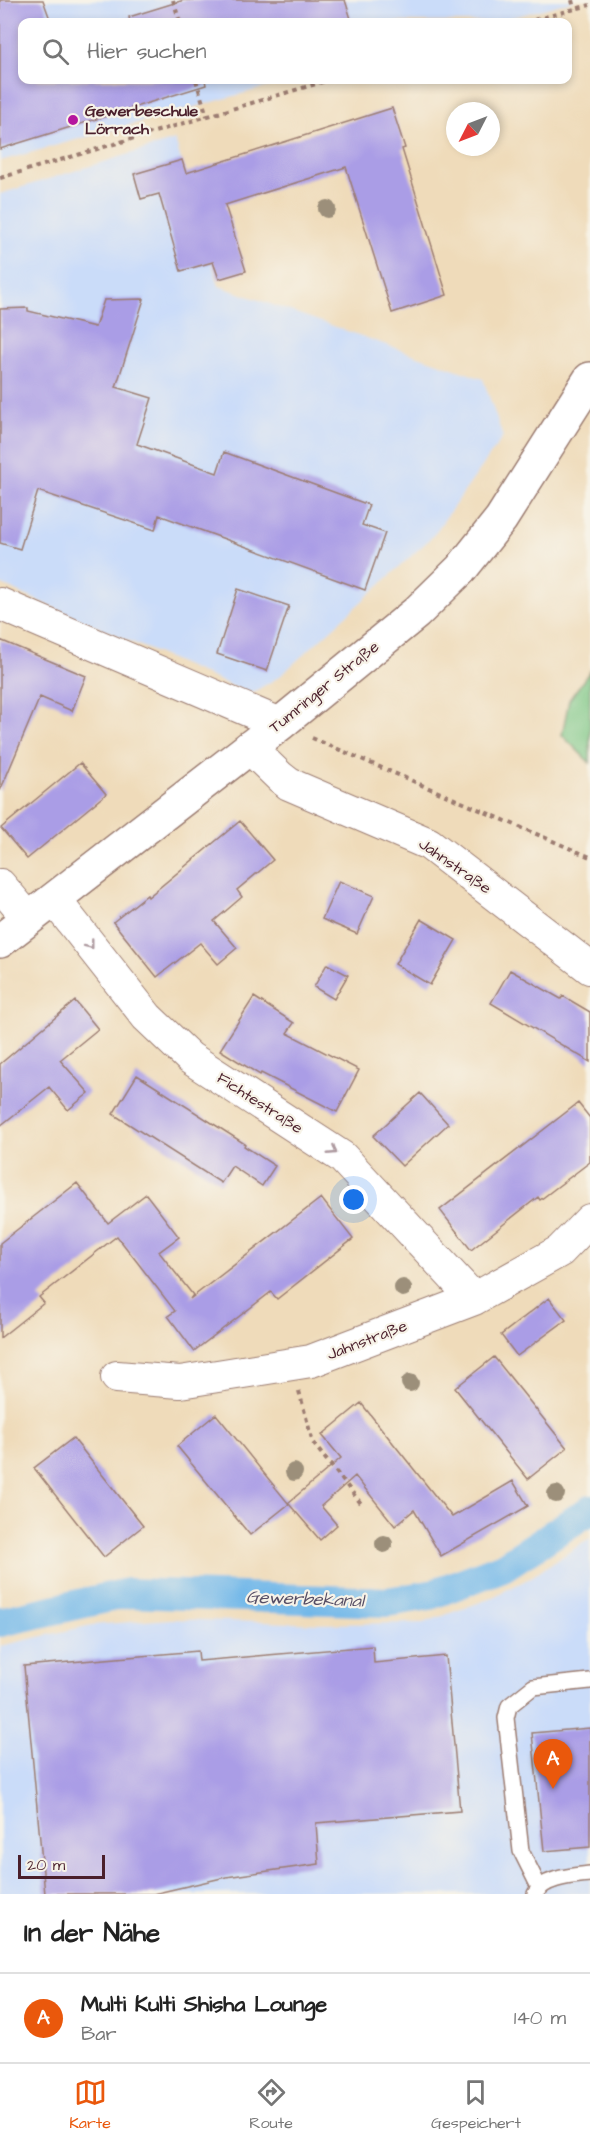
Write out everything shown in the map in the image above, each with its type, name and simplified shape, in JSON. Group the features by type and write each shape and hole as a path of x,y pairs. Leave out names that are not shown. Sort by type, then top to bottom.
{"main road":[{"name":"Tumringer Straße","path":"0,941 280,724 416,613 461,569 501,519 590,379"}],"street":[{"path":"0,604 280,724"},
{"name":"Jahnstraße","path":"249,747 290,784 429,844 590,968"},
{"name":"Fichtestraße","path":"0,885 41,909 190,1058 342,1157 474,1299"},
{"name":"Jahnstraße","path":"117,1377 180,1382 311,1361 474,1299 560,1251 590,1220"}],"lane":[{"path":"590,1681 533,1687 509,1706 506,1718 521,1851 537,1891 556,1879 590,1874"}],"path":[{"path":"173,0 179,18"},
{"path":"572,0 574,9"},
{"path":"541,18 590,5"},
{"path":"197,84 207,116"},
{"path":"0,178 315,84"},
{"path":"280,724 590,857"},
{"path":"292,1364 313,1443 363,1506"}],"shaded area":[{"name":"Gewerbeschule Lörrach","path":"0,0 576,0 511,18 18,18 18,84 278,84 0,161"},
{"path":"175,140 219,286 483,379 503,437 432,537 279,677 250,694 0,584 0,194"},
{"path":"590,1538 590,1894 0,1894 0,1646 92,1625 170,1619 320,1624 423,1623 489,1599 530,1578"}],"green space":[{"path":"590,671 590,763 562,735 569,700"}],"building":[{"path":"0,0 43,0 50,18 18,18 18,84 206,84 206,85 0,149"},
{"path":"184,0 345,0 351,18 129,18"},
{"path":"392,108 405,148 402,149 447,295 392,313 346,167 225,205 246,271 219,279 213,262 181,271 159,194 141,199 134,174 182,160 186,173"},
{"path":"144,299 116,387 152,398 137,444 217,473 224,452 369,505 362,525 385,533 365,590 159,515 155,530 38,491 20,549 0,543 0,309 28,308 28,311 95,327 104,300"},
{"path":"238,589 289,606 267,671 217,654"},
{"path":"0,640 86,676 72,711 40,697 0,791"},
{"path":"80,763 106,794 27,859 1,828"},
{"path":"240,821 273,860 237,890 242,897 214,921 237,948 218,964 200,943 157,977 113,922 147,895 148,897"},
{"path":"339,881 374,896 357,934 322,919"},
{"path":"421,919 456,940 430,985 395,964"},
{"path":"327,964 348,975 334,999 314,987"},
{"path":"510,970 561,999 563,996 590,1012 590,1062 491,1003"},
{"path":"254,997 294,1023 287,1033 359,1070 337,1112 261,1073 260,1075 220,1050"},
{"path":"75,1001 98,1029 60,1060 89,1093 68,1110 49,1087 0,1126 0,1064"},
{"path":"137,1075 245,1144 244,1146 275,1166 262,1186 232,1166 221,1183 113,1114"},
{"path":"420,1093 448,1124 402,1166 373,1136"},
{"path":"578,1103 590,1118 590,1162 540,1200 538,1197 471,1250 440,1210"},
{"path":"77,1183 108,1223 146,1194 179,1237 159,1252 193,1295 190,1299 321,1198 353,1239 277,1299 271,1292 194,1351 168,1316 175,1311 117,1236 39,1297 44,1303 0,1338 0,1243"},
{"path":"549,1298 566,1320 517,1356 501,1335"},
{"path":"494,1357 567,1448 528,1479 455,1388"},
{"path":"361,1403 452,1517 513,1481 528,1506 441,1556 414,1510 395,1526 355,1476 321,1506 337,1525 320,1540 289,1504 250,1535 177,1446 216,1414 288,1503 341,1458 322,1435"},
{"path":"73,1438 143,1526 104,1557 34,1468"},
{"path":"373,1646 374,1663 446,1656 460,1811 316,1823 319,1864 226,1877 153,1894 45,1894 24,1666 198,1651 199,1661"},
{"path":"590,1728 590,1847 544,1851 532,1733"}],"waterway":[{"name":"Gewerbekanal","path":"0,1622 128,1593 387,1602 430,1595 503,1567 590,1510"}],"place":[{"name":"Gewerbeschule Lörrach","path":"73,120"},
{"name":"Multi Kulti Shisha Lounge","path":"553,1789"}]}
